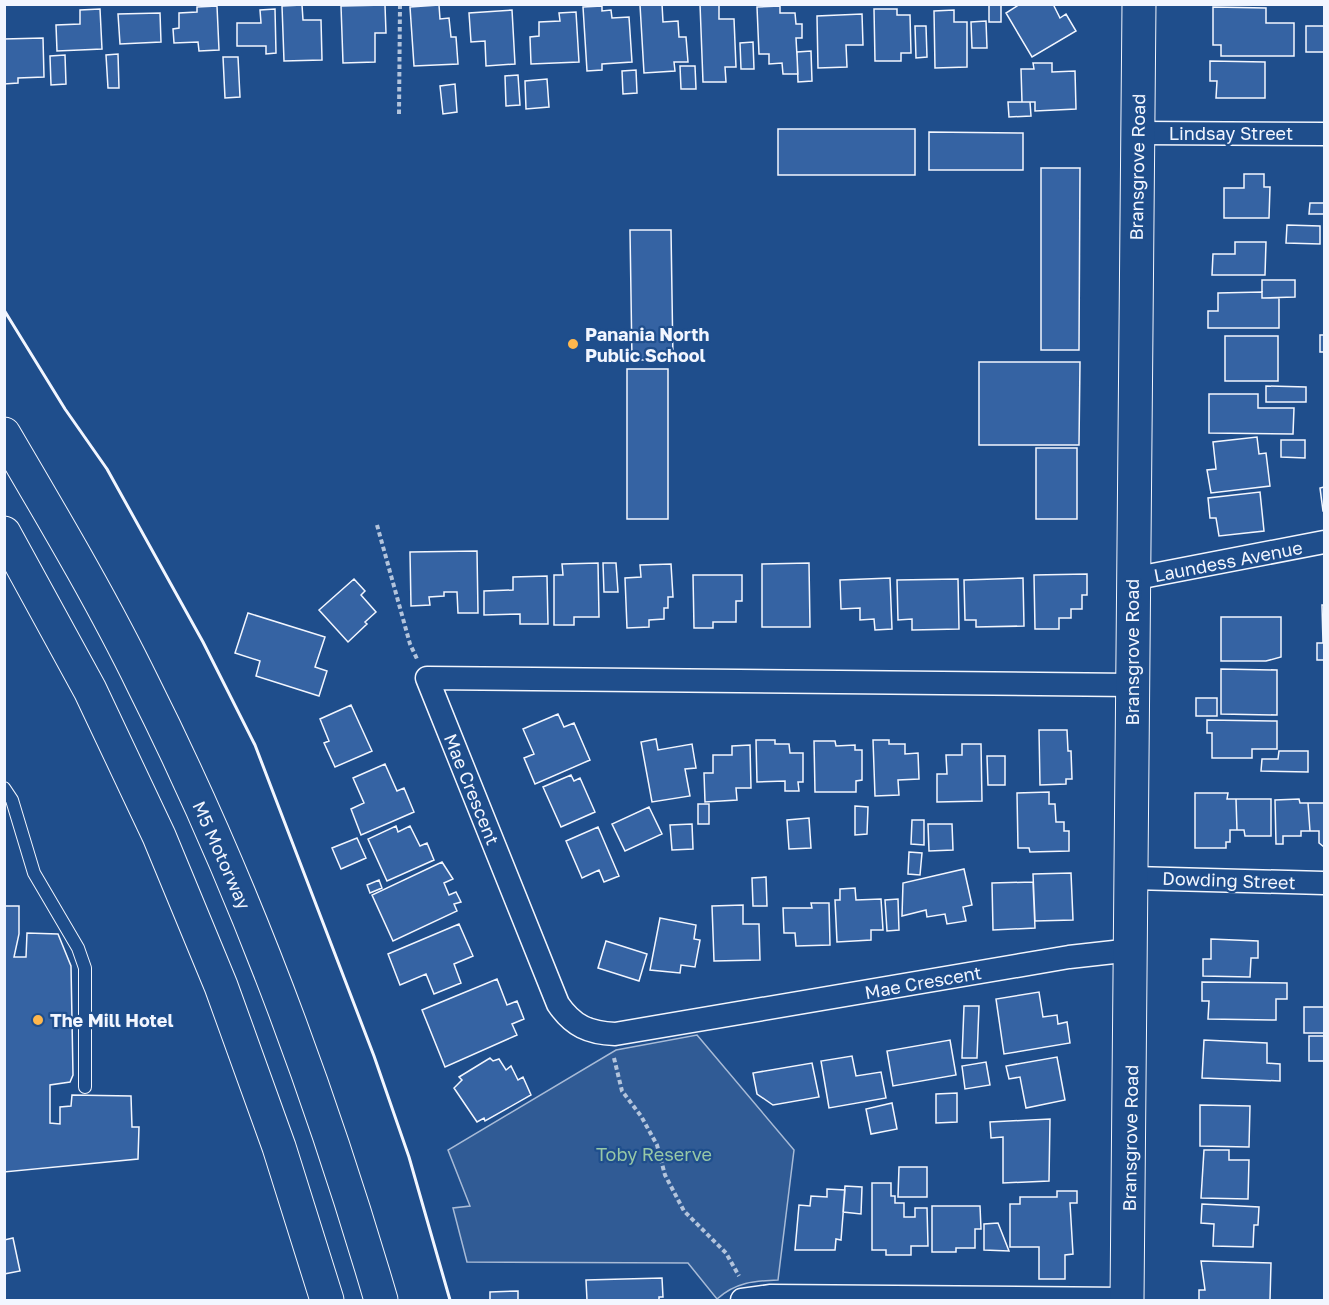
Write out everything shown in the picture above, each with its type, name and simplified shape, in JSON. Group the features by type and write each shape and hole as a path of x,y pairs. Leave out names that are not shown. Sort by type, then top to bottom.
{"main road":[{"name":"Bransgrove Road","path":"1127,1300 1133,878 1131,685 1139,4"},
{"name":"M5 Motorway","path":"4,434 75,556 143,683 208,822 254,929 309,1074 350,1194 381,1300"},
{"path":"4,533 90,690 159,836 221,986 279,1147 327,1300"}],"street":[{"name":"Lindsay Street","path":"1138,133 1324,134"},
{"name":"Laundess Avenue","path":"1132,579 1324,542"},
{"path":"428,678 1131,685"},
{"name":"Mae Crescent","path":"428,678 558,1004 567,1017 580,1027 597,1034 611,1034 1069,957 1132,950"},
{"name":"Dowding Street","path":"1133,878 1324,883"},
{"path":"746,1299 783,1296 1127,1300"}],"lane":[{"path":"4,788 12,800 34,873 78,948 86,968 85,1087"}],"path":[{"path":"399,114 400,4"},
{"path":"377,525 410,644 428,678"},
{"path":"611,1034 615,1069 622,1091 641,1116 657,1145 665,1175 684,1211 726,1253 746,1299"}],"green space":[{"name":"Toby Reserve","path":"697,1035 794,1150 778,1280 738,1286 717,1299 688,1263 467,1262 453,1208 470,1206 448,1150 616,1050"}],"building":[{"path":"662,4 663,22 678,21 679,37 686,37 688,62 674,62 675,71 644,73 640,5"},
{"path":"700,4 719,4 719,19 734,19 736,67 725,67 726,82 703,82"},
{"path":"989,4 1001,4 1001,22 989,22"},
{"path":"1020,4 1053,4 1060,18 1066,14 1076,31 1032,57 1006,13"},
{"path":"302,5 303,20 321,20 322,60 284,61 282,6"},
{"path":"385,5 386,33 375,33 375,62 343,63 341,6"},
{"path":"439,5 440,19 449,18 451,37 456,37 458,64 414,66 410,7"},
{"path":"217,6 219,50 199,51 198,42 174,43 173,29 179,28 179,13 197,12 197,7"},
{"path":"602,6 602,11 611,10 612,18 629,17 632,62 602,64 602,70 587,71 583,7"},
{"path":"780,6 780,13 795,13 796,24 802,24 802,38 796,38 798,74 783,74 782,63 769,64 769,54 759,54 757,7"},
{"path":"1213,7 1266,8 1266,23 1294,23 1294,56 1221,56 1221,45 1213,45"},
{"path":"100,9 102,49 57,51 56,25 80,24 80,10"},
{"path":"275,9 276,53 266,54 266,46 237,46 237,23 261,23 260,10"},
{"path":"874,9 897,9 897,15 910,15 911,53 901,53 901,61 875,61"},
{"path":"512,10 515,64 486,66 485,41 471,42 469,13"},
{"path":"954,10 954,22 967,22 967,67 935,68 934,11"},
{"path":"576,12 579,62 531,64 530,37 539,36 539,22 560,21 559,13"},
{"path":"160,13 161,42 120,44 118,14"},
{"path":"862,14 863,45 846,45 847,67 818,68 817,16"},
{"path":"986,21 987,48 972,48 971,22"},
{"path":"915,26 926,26 927,57 916,58"},
{"path":"1306,26 1324,26 1324,52 1306,52"},
{"path":"43,38 44,77 18,78 18,83 4,84 4,39"},
{"path":"753,42 754,69 741,69 740,43"},
{"path":"811,51 812,81 798,82 797,52"},
{"path":"118,54 119,88 108,88 106,55"},
{"path":"65,55 66,84 51,85 50,56"},
{"path":"223,57 238,57 240,97 225,98"},
{"path":"1210,61 1265,62 1265,98 1216,98 1217,81 1210,81"},
{"path":"1033,63 1052,63 1052,72 1075,71 1076,109 1035,111 1035,102 1022,102 1021,69 1034,69"},
{"path":"680,66 695,66 696,89 681,89"},
{"path":"636,70 637,93 623,94 622,71"},
{"path":"518,75 520,105 506,106 505,76"},
{"path":"547,79 549,107 526,109 525,81"},
{"path":"455,84 457,112 443,114 440,86"},
{"path":"1008,102 1030,102 1031,116 1009,117"},
{"path":"778,129 915,129 915,175 778,175"},
{"path":"929,132 1023,133 1023,170 929,170"},
{"path":"1041,168 1080,168 1079,350 1041,350"},
{"path":"1244,174 1264,174 1264,187 1270,187 1269,218 1224,218 1224,188 1244,188"},
{"path":"1310,203 1324,203 1324,214 1309,214"},
{"path":"1287,225 1320,226 1320,244 1286,243"},
{"path":"630,230 671,230 673,360 632,360"},
{"path":"1235,242 1266,242 1265,275 1212,275 1213,254 1235,254"},
{"path":"1262,280 1295,280 1295,297 1262,298"},
{"path":"1262,292 1262,298 1279,298 1279,328 1208,328 1208,311 1218,311 1218,293"},
{"path":"1320,335 1324,335 1324,352 1320,352"},
{"path":"1225,336 1278,336 1278,381 1225,381"},
{"path":"979,362 1080,362 1079,445 979,445"},
{"path":"627,369 668,369 668,519 627,519"},
{"path":"1266,386 1306,387 1306,402 1266,402"},
{"path":"1209,394 1258,394 1258,408 1294,408 1293,434 1209,433"},
{"path":"1257,437 1259,454 1266,453 1270,486 1211,493 1207,470 1216,469 1213,442"},
{"path":"1281,440 1305,440 1305,458 1281,457"},
{"path":"1036,448 1077,448 1077,519 1036,519"},
{"path":"1324,487 1324,511 1323,511 1320,488"},
{"path":"1260,492 1264,531 1219,536 1216,518 1210,518 1208,498"},
{"path":"477,551 478,613 458,613 457,592 444,592 444,596 429,597 430,605 411,606 410,552"},
{"path":"598,563 599,617 574,617 574,625 554,625 554,575 563,575 562,564"},
{"path":"603,563 616,563 618,592 604,592"},
{"path":"809,563 810,627 762,627 762,564"},
{"path":"671,564 673,597 668,597 668,608 664,608 664,619 649,620 649,627 627,628 625,578 641,577 640,565"},
{"path":"1087,574 1087,595 1082,595 1082,609 1071,609 1071,618 1059,618 1059,629 1035,629 1034,575"},
{"path":"693,575 742,575 742,601 736,601 736,622 713,622 713,628 694,628"},
{"path":"547,576 548,624 520,624 520,614 484,615 484,591 513,590 513,577"},
{"path":"890,578 892,629 875,630 874,619 860,620 860,608 841,609 840,580"},
{"path":"1023,578 1024,626 976,627 976,620 965,620 964,580"},
{"path":"354,579 365,591 361,595 376,612 348,642 319,610"},
{"path":"958,579 959,629 912,630 912,619 898,620 897,580"},
{"path":"1322,605 1324,605 1324,660 1317,660 1317,643 1323,643"},
{"path":"248,613 325,637 315,667 327,671 319,696 256,676 260,661 235,653"},
{"path":"1221,617 1281,617 1281,657 1266,661 1221,661"},
{"path":"1221,669 1277,670 1277,715 1221,714"},
{"path":"1196,698 1217,698 1217,716 1196,716"},
{"path":"351,705 372,751 335,767 324,743 329,741 320,719"},
{"path":"558,714 564,727 574,723 590,760 535,784 524,758 534,754 523,729"},
{"path":"1207,720 1277,721 1277,749 1252,749 1252,758 1212,758 1212,733 1207,733"},
{"path":"1039,730 1067,730 1068,751 1071,751 1072,779 1066,779 1066,784 1040,785"},
{"path":"656,739 658,750 692,744 696,768 685,769 690,796 652,802 641,742"},
{"path":"756,740 775,740 775,744 789,744 790,753 803,753 803,782 798,782 799,791 785,791 785,781 757,782"},
{"path":"873,740 889,740 889,744 905,744 905,754 918,753 919,779 898,780 899,795 875,796"},
{"path":"814,741 835,741 836,746 855,745 855,750 862,750 862,780 856,781 856,792 815,792"},
{"path":"962,744 981,744 982,801 937,802 937,774 947,774 946,755 962,755"},
{"path":"750,745 751,788 736,788 737,800 705,802 704,773 713,773 713,755 732,755 732,746"},
{"path":"1279,751 1308,751 1308,772 1261,771 1262,759 1278,759"},
{"path":"987,756 1005,756 1005,785 988,785"},
{"path":"385,764 397,791 404,788 414,812 361,835 351,809 364,803 353,778"},
{"path":"571,775 574,781 580,778 595,812 561,827 543,787"},
{"path":"1049,792 1049,804 1055,804 1056,822 1064,822 1064,831 1069,831 1069,851 1030,852 1029,848 1018,848 1017,793"},
{"path":"1195,793 1228,793 1227,799 1236,799 1237,830 1230,830 1230,842 1226,842 1226,848 1195,848"},
{"path":"1236,799 1271,799 1271,836 1245,836 1244,830 1237,830"},
{"path":"1299,799 1300,803 1308,803 1310,831 1301,831 1301,836 1283,836 1283,844 1276,844 1275,800"},
{"path":"1308,803 1324,803 1324,847 1319,843 1319,831 1310,831"},
{"path":"698,804 709,804 709,824 698,824"},
{"path":"855,806 868,807 867,834 855,835"},
{"path":"649,807 662,834 625,851 612,824"},
{"path":"809,818 811,848 789,849 787,820"},
{"path":"912,820 924,820 924,845 911,844"},
{"path":"692,824 693,849 672,850 670,825"},
{"path":"928,824 952,824 953,850 929,851"},
{"path":"396,826 398,832 410,826 420,846 427,843 434,860 387,881 368,839"},
{"path":"598,827 619,876 604,882 599,870 582,878 566,841"},
{"path":"357,838 366,858 341,869 332,848"},
{"path":"909,852 922,853 920,875 908,874"},
{"path":"442,862 453,879 444,883 449,895 456,892 461,902 454,904 457,911 393,941 372,895"},
{"path":"964,869 972,905 963,907 966,921 947,924 945,914 927,917 926,910 902,916 903,883"},
{"path":"1071,873 1073,920 1035,921 1033,874"},
{"path":"766,877 767,906 753,906 752,878"},
{"path":"379,880 382,888 370,893 367,885"},
{"path":"1033,882 1035,928 993,930 992,883"},
{"path":"855,888 856,900 881,899 883,930 871,930 871,940 837,942 835,900 840,900 840,889"},
{"path":"898,899 899,930 887,931 885,900"},
{"path":"811,903 829,903 830,945 796,946 795,933 784,933 783,908 812,908"},
{"path":"743,905 743,924 759,924 760,960 714,961 712,906"},
{"name":"The Mill Hotel","path":"4,906 19,906 19,934 14,957 26,957 27,933 58,934 71,966 73,1075 70,1082 50,1085 50,1123 60,1124 60,1107 71,1106 72,1095 131,1096 132,1127 139,1127 138,1159 4,1172"},
{"path":"660,918 696,925 694,939 700,940 695,967 681,965 680,973 650,970"},
{"path":"459,924 473,956 454,964 461,983 434,994 426,974 400,985 388,954"},
{"path":"1211,939 1258,941 1258,958 1251,958 1250,977 1203,976 1203,959 1211,959"},
{"path":"606,941 647,954 639,981 598,968"},
{"path":"497,979 507,1005 517,1001 524,1019 512,1024 517,1035 445,1067 422,1010"},
{"path":"1202,982 1287,983 1287,999 1276,999 1276,1020 1208,1019 1209,1001 1202,1001"},
{"path":"1039,992 1043,1017 1057,1015 1058,1024 1067,1022 1070,1043 1004,1054 996,999"},
{"path":"964,1006 979,1006 977,1058 962,1058"},
{"path":"1304,1007 1324,1007 1324,1033 1304,1033"},
{"path":"1309,1036 1324,1036 1324,1061 1309,1061"},
{"path":"950,1040 956,1075 893,1086 887,1051"},
{"path":"1204,1040 1267,1043 1267,1063 1280,1064 1280,1081 1202,1078"},
{"path":"852,1056 856,1076 881,1072 886,1098 829,1108 821,1061"},
{"path":"1057,1057 1065,1100 1026,1108 1020,1077 1009,1079 1006,1066"},
{"path":"490,1058 493,1061 499,1059 506,1070 511,1066 518,1080 523,1077 531,1095 485,1121 484,1118 477,1122 454,1088 462,1080 459,1077"},
{"path":"986,1062 990,1085 965,1089 962,1066"},
{"path":"812,1063 819,1097 773,1105 757,1094 753,1073"},
{"path":"957,1093 957,1122 936,1123 936,1094"},
{"path":"892,1103 897,1129 871,1134 866,1109"},
{"path":"1200,1105 1250,1106 1249,1147 1200,1146"},
{"path":"1050,1119 1049,1181 1003,1183 1003,1137 991,1138 990,1122"},
{"path":"1204,1150 1229,1150 1229,1160 1249,1160 1248,1199 1201,1198"},
{"path":"899,1167 927,1167 927,1197 898,1197"},
{"path":"872,1183 891,1183 891,1196 895,1196 895,1203 904,1203 904,1217 915,1217 915,1208 927,1208 928,1246 911,1246 911,1255 886,1255 886,1250 872,1250"},
{"path":"845,1186 862,1187 861,1214 843,1212"},
{"path":"827,1189 845,1190 841,1240 836,1239 835,1250 795,1250 799,1205 810,1206 811,1196 827,1197"},
{"path":"1057,1191 1077,1191 1077,1203 1070,1203 1073,1254 1065,1255 1065,1279 1039,1279 1039,1247 1010,1247 1010,1204 1020,1204 1020,1197 1057,1197"},
{"path":"1202,1204 1259,1207 1258,1225 1254,1225 1253,1247 1213,1246 1214,1224 1201,1223"},
{"path":"932,1206 980,1206 981,1229 975,1229 975,1248 956,1248 956,1252 932,1252"},
{"path":"998,1223 1009,1251 984,1250 984,1224"},
{"path":"13,1238 20,1271 4,1274 4,1240"},
{"path":"1201,1261 1271,1263 1270,1300 1199,1300 1199,1290 1205,1290"},
{"path":"662,1278 663,1297 659,1297 659,1300 587,1300 586,1280"},
{"path":"518,1291 518,1300 490,1300 490,1292"}],"wall":[{"path":"4,310 65,409 107,469 203,642 255,745 374,1056 409,1157 450,1300"}],"place":[{"name":"Panania North Public School","path":"573,344"},
{"name":"The Mill Hotel","path":"38,1020"}]}
